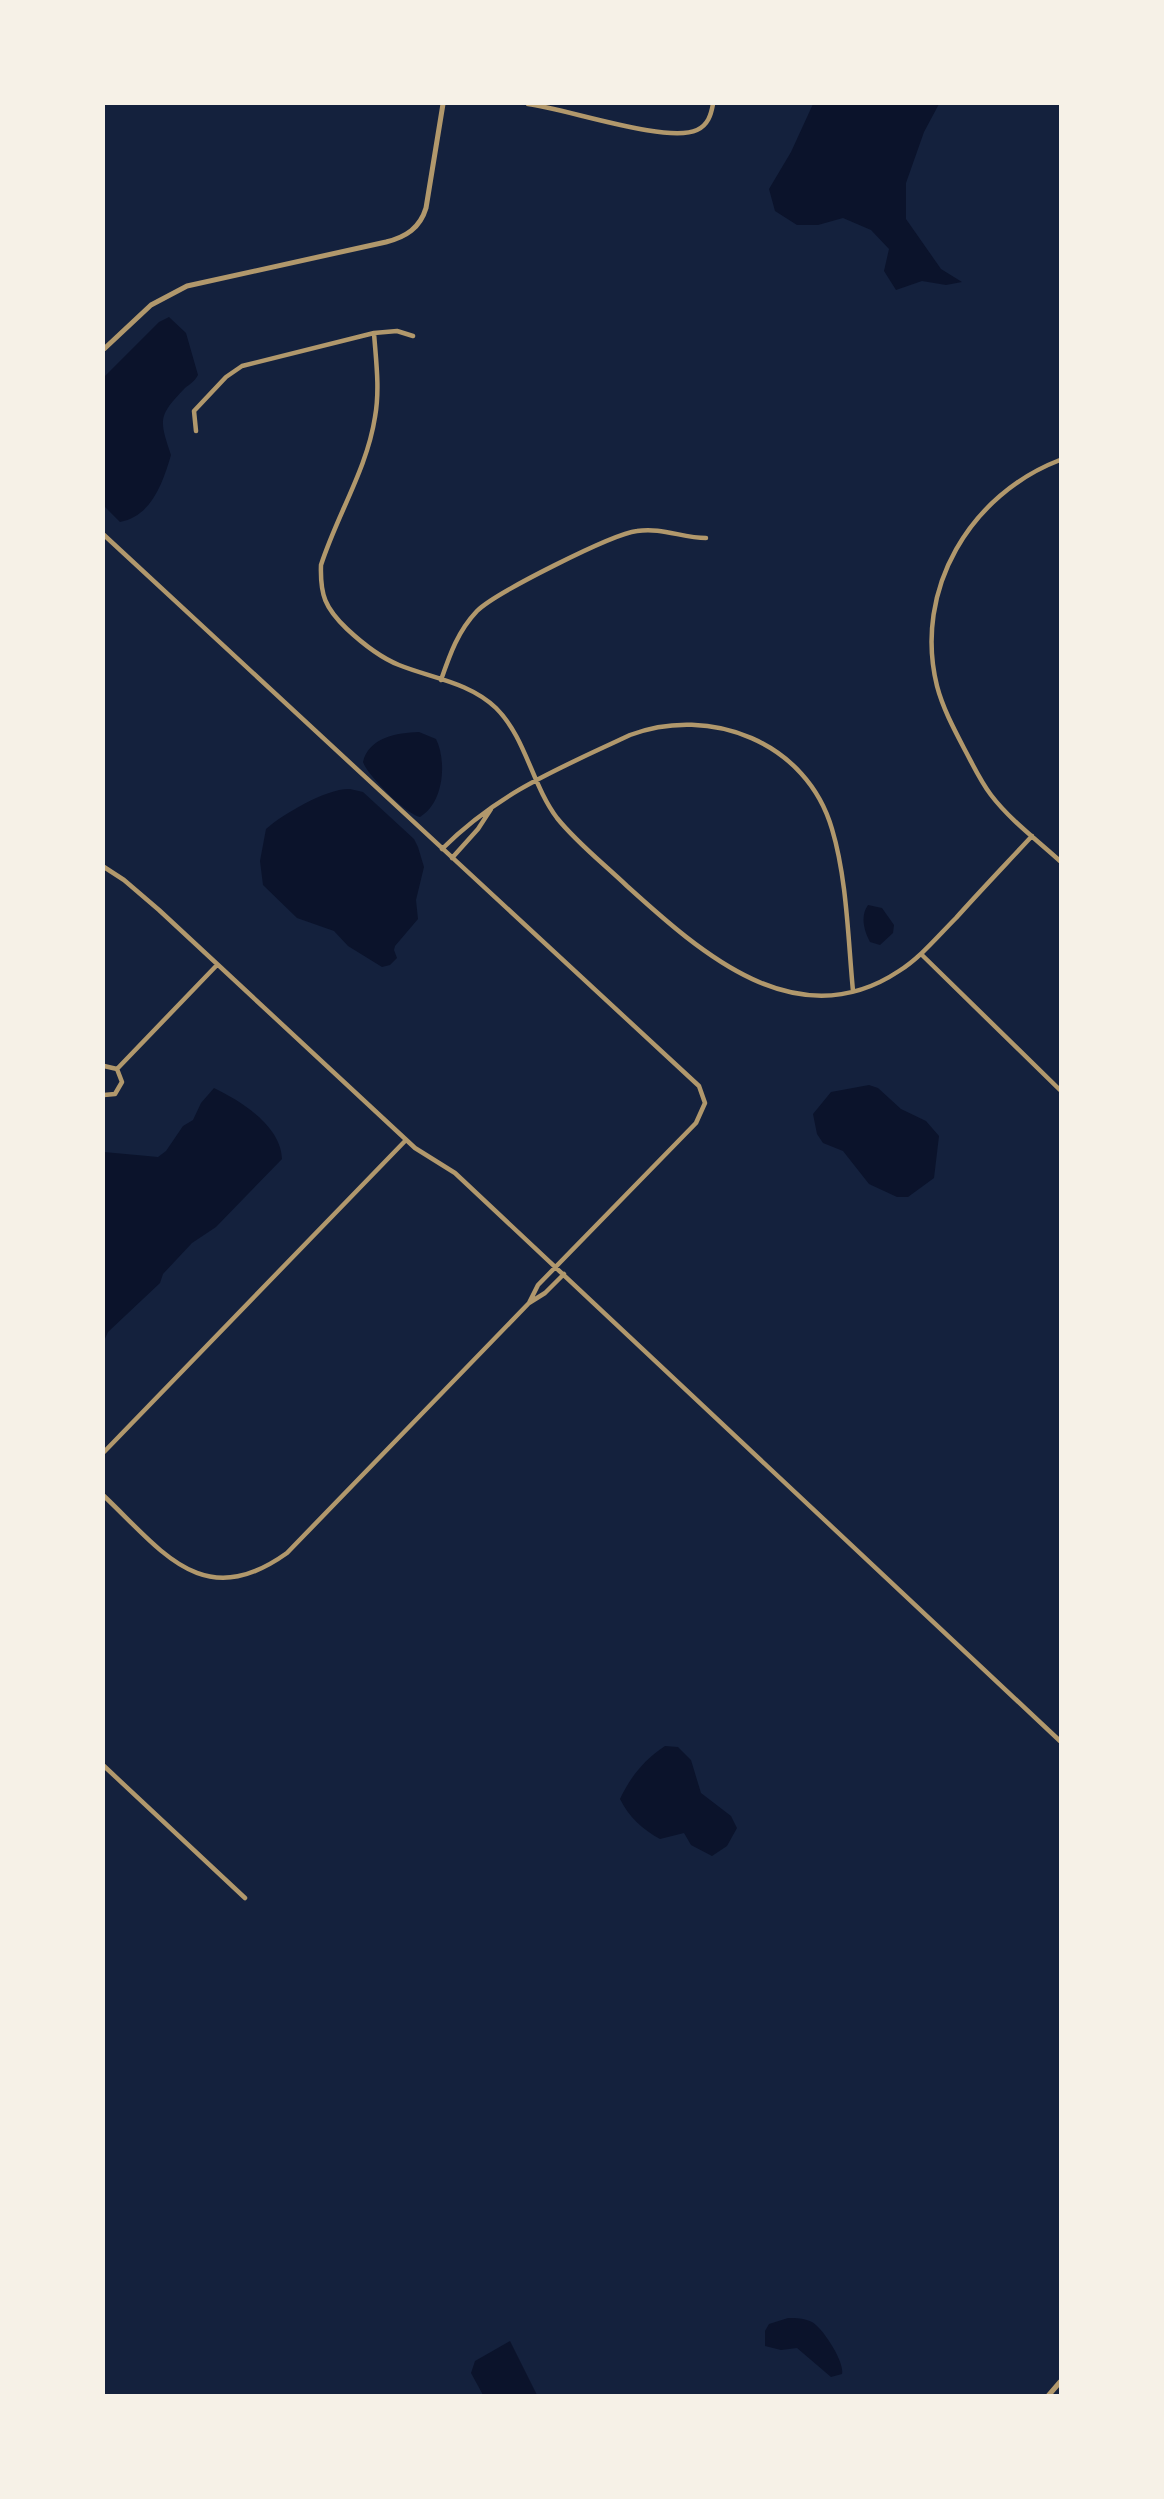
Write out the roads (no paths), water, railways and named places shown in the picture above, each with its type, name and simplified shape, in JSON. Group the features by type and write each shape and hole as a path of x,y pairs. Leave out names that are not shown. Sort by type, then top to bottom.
{"street":[{"path":"104,349 151,305 187,286 386,242 415,229 426,208 443,104"},
{"path":"528,104 590,120 684,133 696,131 706,124 713,104"},
{"path":"196,431 194,411 219,384 242,366 374,333 397,331 413,336"},
{"path":"374,333 378,390 376,416 368,449 323,558 320,584 332,614 376,653 397,664 476,693 497,709 512,728 554,813 570,833 655,911 724,964 757,983 787,993 824,995 854,991 889,977 921,954 1032,836"},
{"path":"1060,460 1010,486 975,519 955,549 945,571 938,593 933,628 935,674 950,721 992,796 1060,861"},
{"path":"441,680 453,645 465,626 478,610 503,592 616,537 637,531 672,531 706,538"},
{"path":"104,535 442,849 687,1072 699,1086 705,1103 696,1123 538,1286 529,1303"},
{"path":"442,849 470,822 509,794 536,778 630,735 668,725 716,726 745,734 770,747 789,761 808,782 820,801 832,828 854,991"},
{"path":"452,858 478,829 491,809"},
{"path":"104,867 124,880 217,964 406,1140 455,1173 1060,1741"},
{"path":"921,954 1028,1055 1060,1090"},
{"path":"117,1069 217,964"},
{"path":"104,1066 117,1069 122,1077 121,1086 115,1094 104,1095"},
{"path":"104,1452 406,1140"},
{"path":"104,1496 169,1557 188,1570 210,1577 237,1578 265,1569 287,1553 529,1303 545,1293 564,1274"},
{"path":"104,1766 245,1898"},
{"path":"1048,2396 1060,2382"}],"water":[{"path":"813,104 939,104 924,132 906,183 906,219 941,269 962,282 946,285 922,281 896,290 884,271 889,249 871,230 843,218 818,225 797,225 775,211 769,189 791,152"},
{"path":"169,317 186,333 198,375 176,397 163,418 164,433 171,455 160,486 140,513 120,522 104,506 104,377 159,322"},
{"path":"419,732 436,739 442,758 439,792 428,811 420,817 414,815 388,794 363,762 371,747 385,738"},
{"path":"350,789 363,792 414,839 424,867 416,900 418,919 395,946 397,958 390,965 382,967 348,946 334,931 297,918 263,885 260,861 266,829 294,809 318,797"},
{"path":"868,905 882,908 894,925 893,933 880,945 870,942 866,933 864,914"},
{"path":"869,1085 878,1088 901,1109 926,1121 939,1136 934,1178 908,1197 897,1197 869,1184 843,1151 823,1143 817,1134 813,1114 831,1092"},
{"path":"214,1088 247,1107 267,1125 280,1147 282,1159 216,1227 192,1243 163,1274 160,1283 108,1332 104,1341 104,1152 158,1157 166,1151 183,1126 193,1120 201,1103"},
{"path":"665,1746 678,1747 691,1760 701,1793 731,1816 737,1828 727,1846 712,1856 691,1845 684,1833 660,1839 653,1835 632,1817 620,1799 639,1769"},
{"path":"788,2318 806,2320 816,2325 827,2337 840,2362 842,2374 831,2377 797,2348 781,2350 765,2346 765,2331 769,2324"},
{"path":"510,2341 537,2395 483,2395 471,2373 475,2361"}]}
